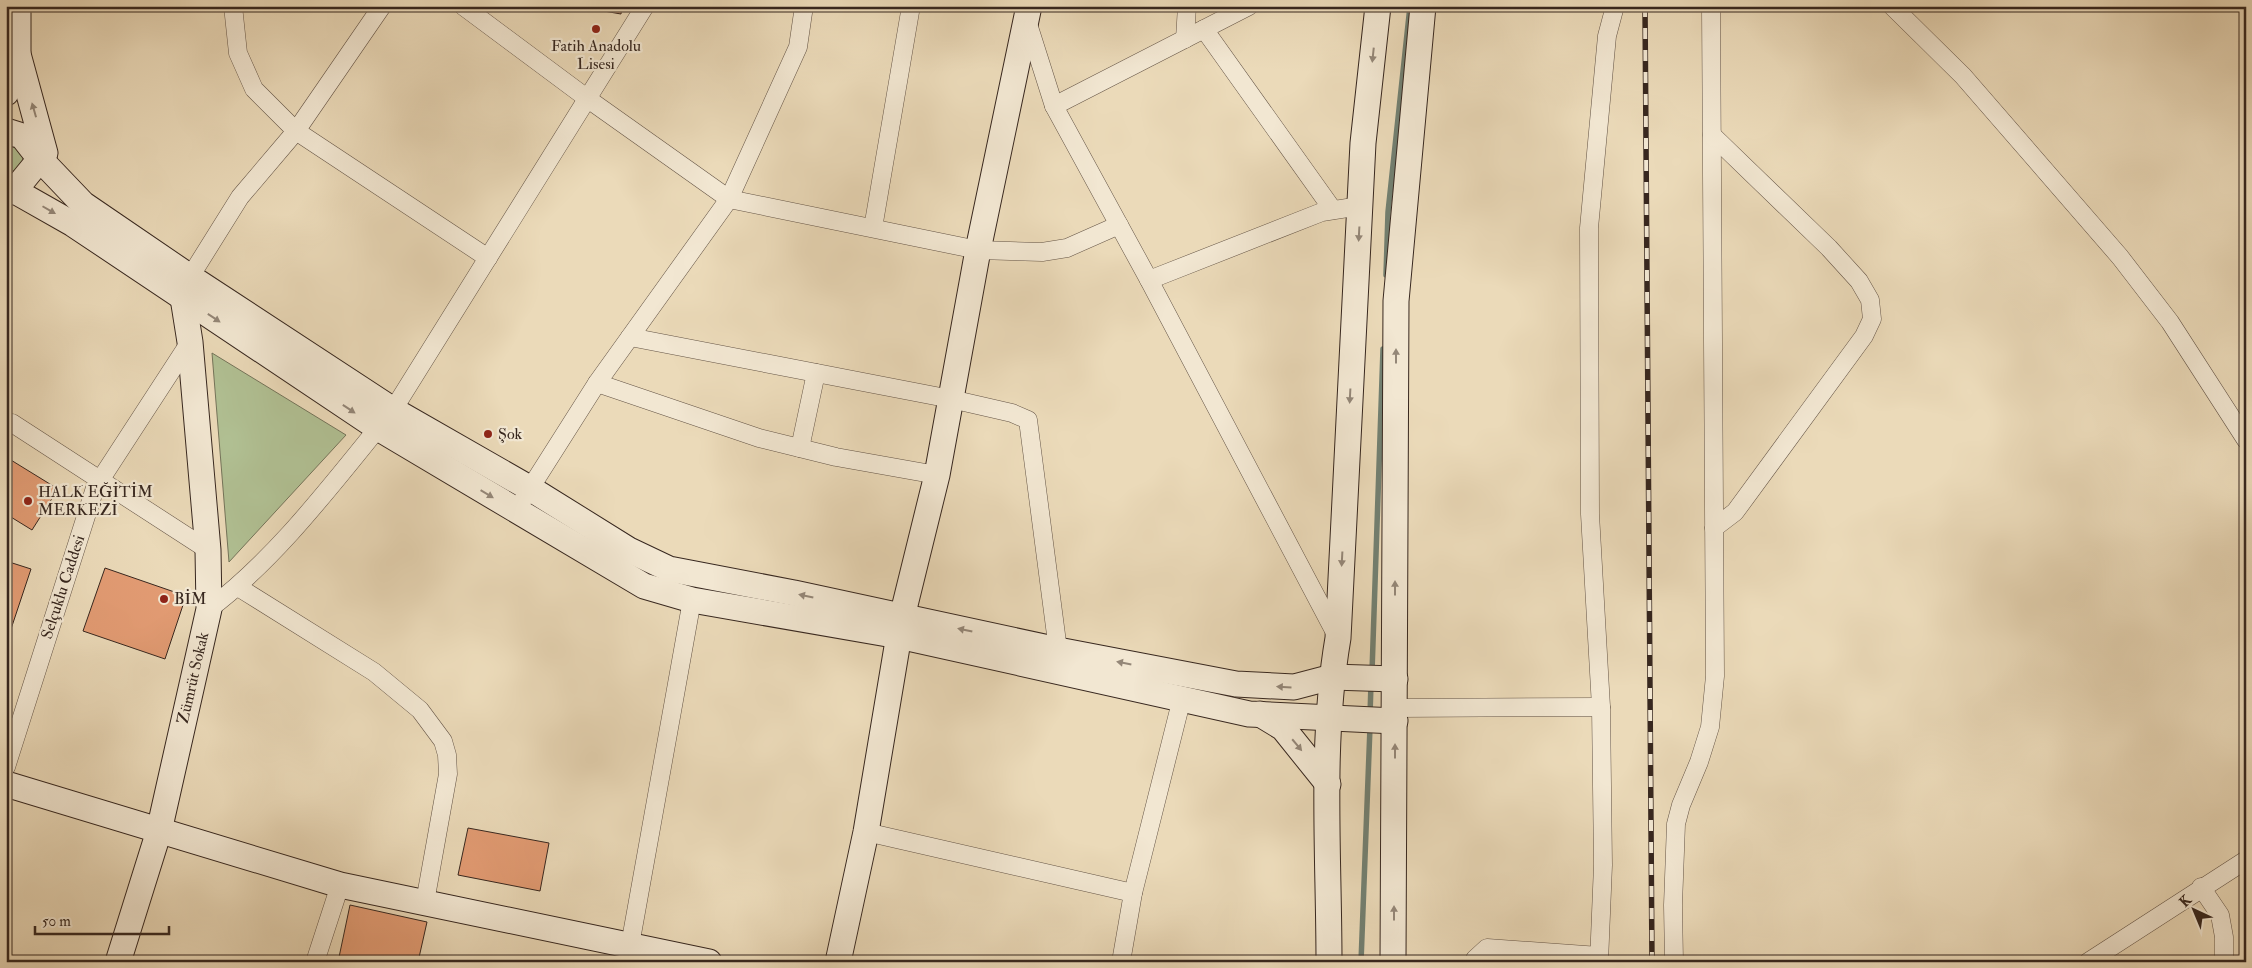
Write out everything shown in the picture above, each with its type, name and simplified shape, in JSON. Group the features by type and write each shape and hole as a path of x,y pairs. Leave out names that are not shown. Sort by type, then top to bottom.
{"street":[{"path":"18,6 18,54 45,152 9,190 187,288 385,419 514,510 644,586 692,600 901,627 1058,650 1236,684 1294,687 1339,678 1388,679"},
{"path":"232,6 238,53 254,89 296,131 488,258"},
{"path":"187,288 240,197 296,131 382,6"},
{"path":"463,6 588,99 729,199 978,250 1042,252 1067,248 1118,225"},
{"path":"209,609 238,587 321,499 385,419 645,6"},
{"path":"514,510 531,489 597,383 729,199 798,47 804,6"},
{"path":"873,228 911,6"},
{"path":"1186,39 1187,6"},
{"path":"1054,106 1249,6"},
{"path":"1329,962 1328,784 1339,678 1338,638 1363,143 1378,6"},
{"path":"1393,962 1388,679 1396,301 1423,6"},
{"path":"1475,962 1475,959 1487,948 1599,959 1603,865 1601,707 1590,514 1589,228 1607,36 1615,6"},
{"path":"1674,962 1673,905 1676,824 1681,805 1703,753 1710,727 1715,676 1711,6"},
{"path":"1892,6 1964,76 2120,257 2170,322 2246,440"},
{"path":"1028,13 1054,106 1149,280 1338,638"},
{"path":"838,962 866,832 901,627 937,475 978,250 1028,13"},
{"path":"1204,29 1333,210"},
{"path":"6,93 18,54"},
{"path":"6,131 22,136 40,159 83,204 187,288"},
{"path":"1712,135 1829,248 1860,282 1870,300 1872,319 1864,336 1735,512 1714,528"},
{"path":"1149,280 1322,212 1360,206"},
{"name":"Zümrüt Sokak","path":"118,962 159,831 209,609 208,550 187,288"},
{"path":"630,336 950,399 1012,413 1028,420 1058,650"},
{"name":"Selçuklu Caddesi","path":"6,767 95,488 190,342"},
{"path":"800,448 816,372"},
{"path":"597,383 759,438 836,457 937,475"},
{"path":"385,419 531,489 629,550 669,569 1249,714 1336,719 1601,707"},
{"path":"6,422 12,422 208,550"},
{"path":"238,587 374,672 420,710 443,741 447,755 448,774 425,902"},
{"path":"629,953 692,600"},
{"path":"1121,962 1132,893 1182,698"},
{"path":"1260,714 1283,728 1328,784"},
{"path":"6,784 340,885 425,902 629,953 709,962"},
{"path":"866,832 1132,893"},
{"path":"2088,962 2246,860"},
{"path":"315,962 340,885"},
{"path":"2201,888 2220,915 2224,937 2224,962"}],"green space":[{"path":"14,147 23,155 23,164 14,171 6,171 6,148"},
{"path":"212,353 346,435 229,562"}],"building":[{"path":"575,6 622,6 621,14"},
{"name":"HALK EĞİTİM MERKEZİ","path":"6,457 58,489 32,530 6,514"},
{"path":"6,561 31,569 6,644"},
{"path":"105,568 186,596 165,659 83,631"},
{"path":"468,828 549,843 540,891 458,875"},
{"path":"350,905 427,922 418,962 338,962"}],"waterway":[{"path":"1386,275 1388,212 1410,6"},
{"path":"1372,672 1383,349"},
{"path":"1370,715 1371,684"},
{"path":"1361,962 1370,727"}],"railway":[{"path":"1645,6 1652,962"}],"place":[{"name":"Fatih Anadolu Lisesi","path":"596,29"},
{"name":"Şok","path":"488,434"},
{"name":"HALK EĞİTİM MERKEZİ","path":"28,501"},
{"name":"BİM","path":"164,599"}]}
